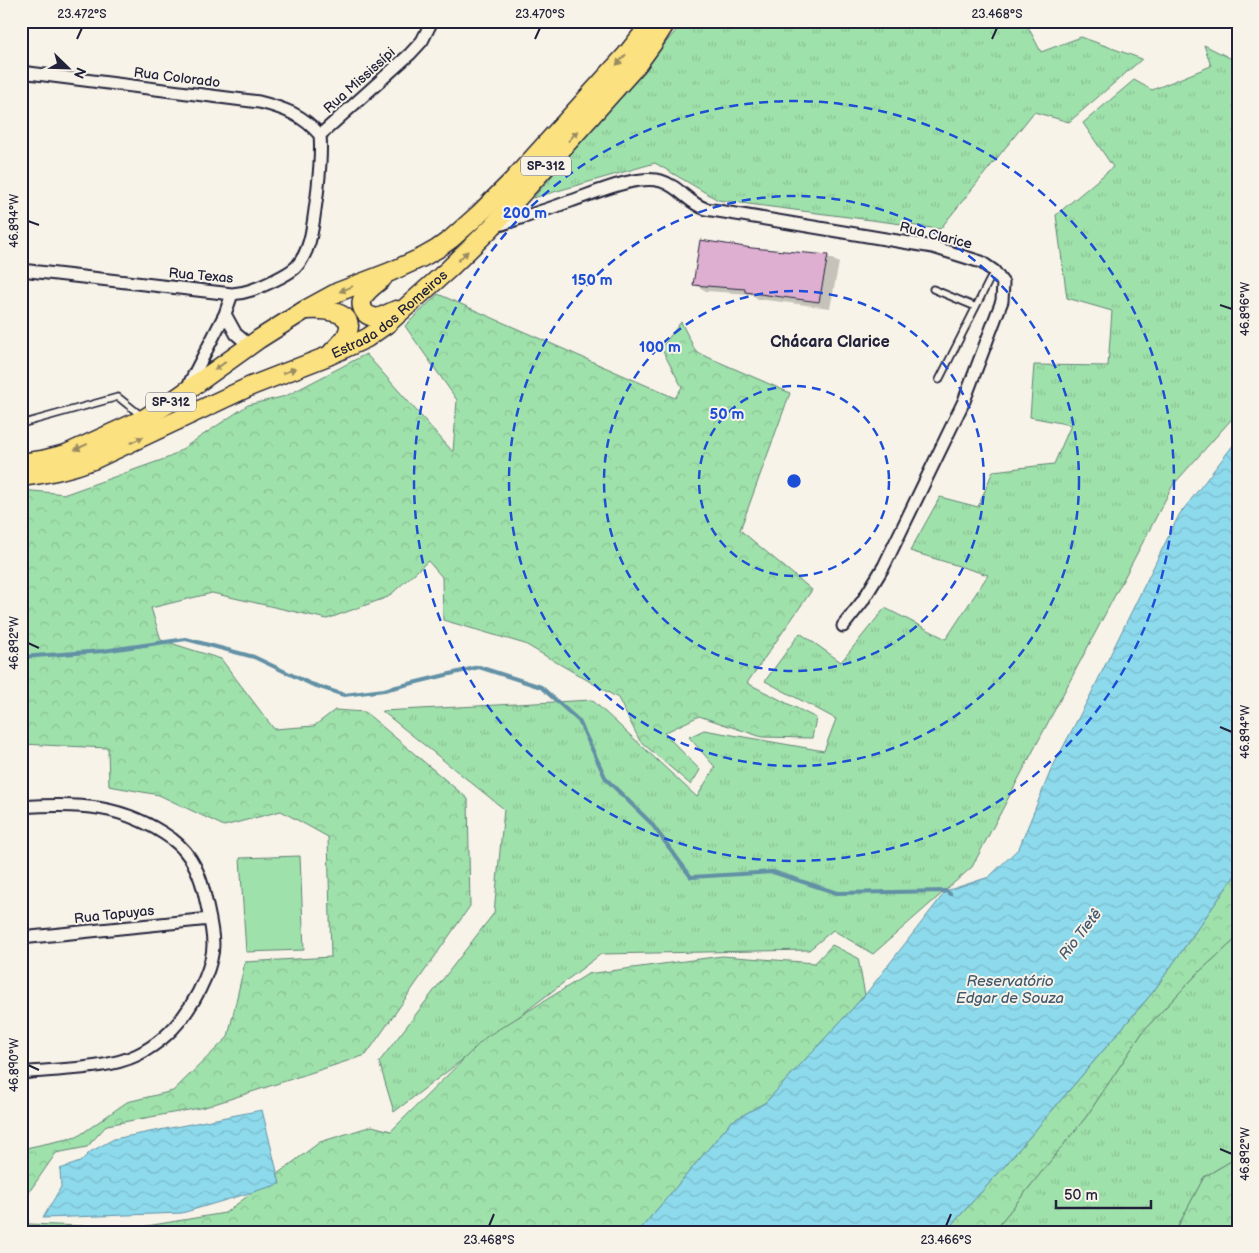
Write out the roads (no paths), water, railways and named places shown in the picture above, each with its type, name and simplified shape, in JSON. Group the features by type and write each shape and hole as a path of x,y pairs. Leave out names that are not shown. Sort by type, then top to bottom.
{"main road":[{"name":"Estrada dos Romeiros","path":"21,462 42,460 66,454 145,418 185,392 249,345 305,310 338,292 423,257 451,239 513,180 626,55 650,21"},
{"name":"Estrada dos Romeiros","path":"21,477 70,469 93,460 251,386 328,356 367,338 400,314 491,228 637,65 667,21"},
{"path":"390,272 363,296 361,302 362,309 367,315 378,318 415,300"},
{"path":"305,310 322,309 332,311 346,320 349,326 348,333 343,341 328,356"}],"street":[{"name":"Rua Mississípi","path":"320,135 405,60 422,41 432,21"},
{"name":"Rua Colorado","path":"21,72 259,102 291,111 310,124 320,135"},
{"name":"Rua Texas","path":"21,270 232,294 248,292 282,277 295,268 304,255 312,233 320,173 320,135"},
{"name":"Rua Clarice","path":"491,228 619,185 650,179 670,184 691,202 706,210 933,247 981,262 994,271"},
{"path":"843,626 862,602 884,566 964,401 1002,301 1003,283 994,271"},
{"path":"185,392 225,314 232,294"},
{"path":"225,314 236,334 249,345"},
{"path":"21,807 51,805 101,807 130,816 152,826 179,845 195,865 201,878 210,919 213,946 210,964 199,992 189,1010 175,1028 156,1043 136,1056 104,1065 21,1072"},
{"name":"Rua Tapuyas","path":"21,938 210,919"}],"lane":[{"path":"939,380 994,271"},
{"path":"933,289 976,307"},
{"path":"21,424 118,397 145,418"}],"water":[{"name":"Reservatório Edgar de Souza","path":"1238,439 1238,871 1153,992 1003,1168 945,1232 638,1232 731,1122 766,1102 865,995 946,891 989,877 1019,848 1051,770 1091,694 1179,515"},
{"path":"262,1110 280,1184 182,1213 43,1218 61,1187 60,1169 80,1162 90,1152 114,1139"}],"waterway":[{"path":"21,657 103,651 186,639 254,657 311,684 344,695 384,690 479,667 541,687 579,721 606,779 651,823 691,877 773,872 837,893 946,891 950,894"}],"district":[{"name":"Chácara Clarice","path":"830,341"}],"water label":[{"name":"Rio Tietê","path":"1080,934"}]}
